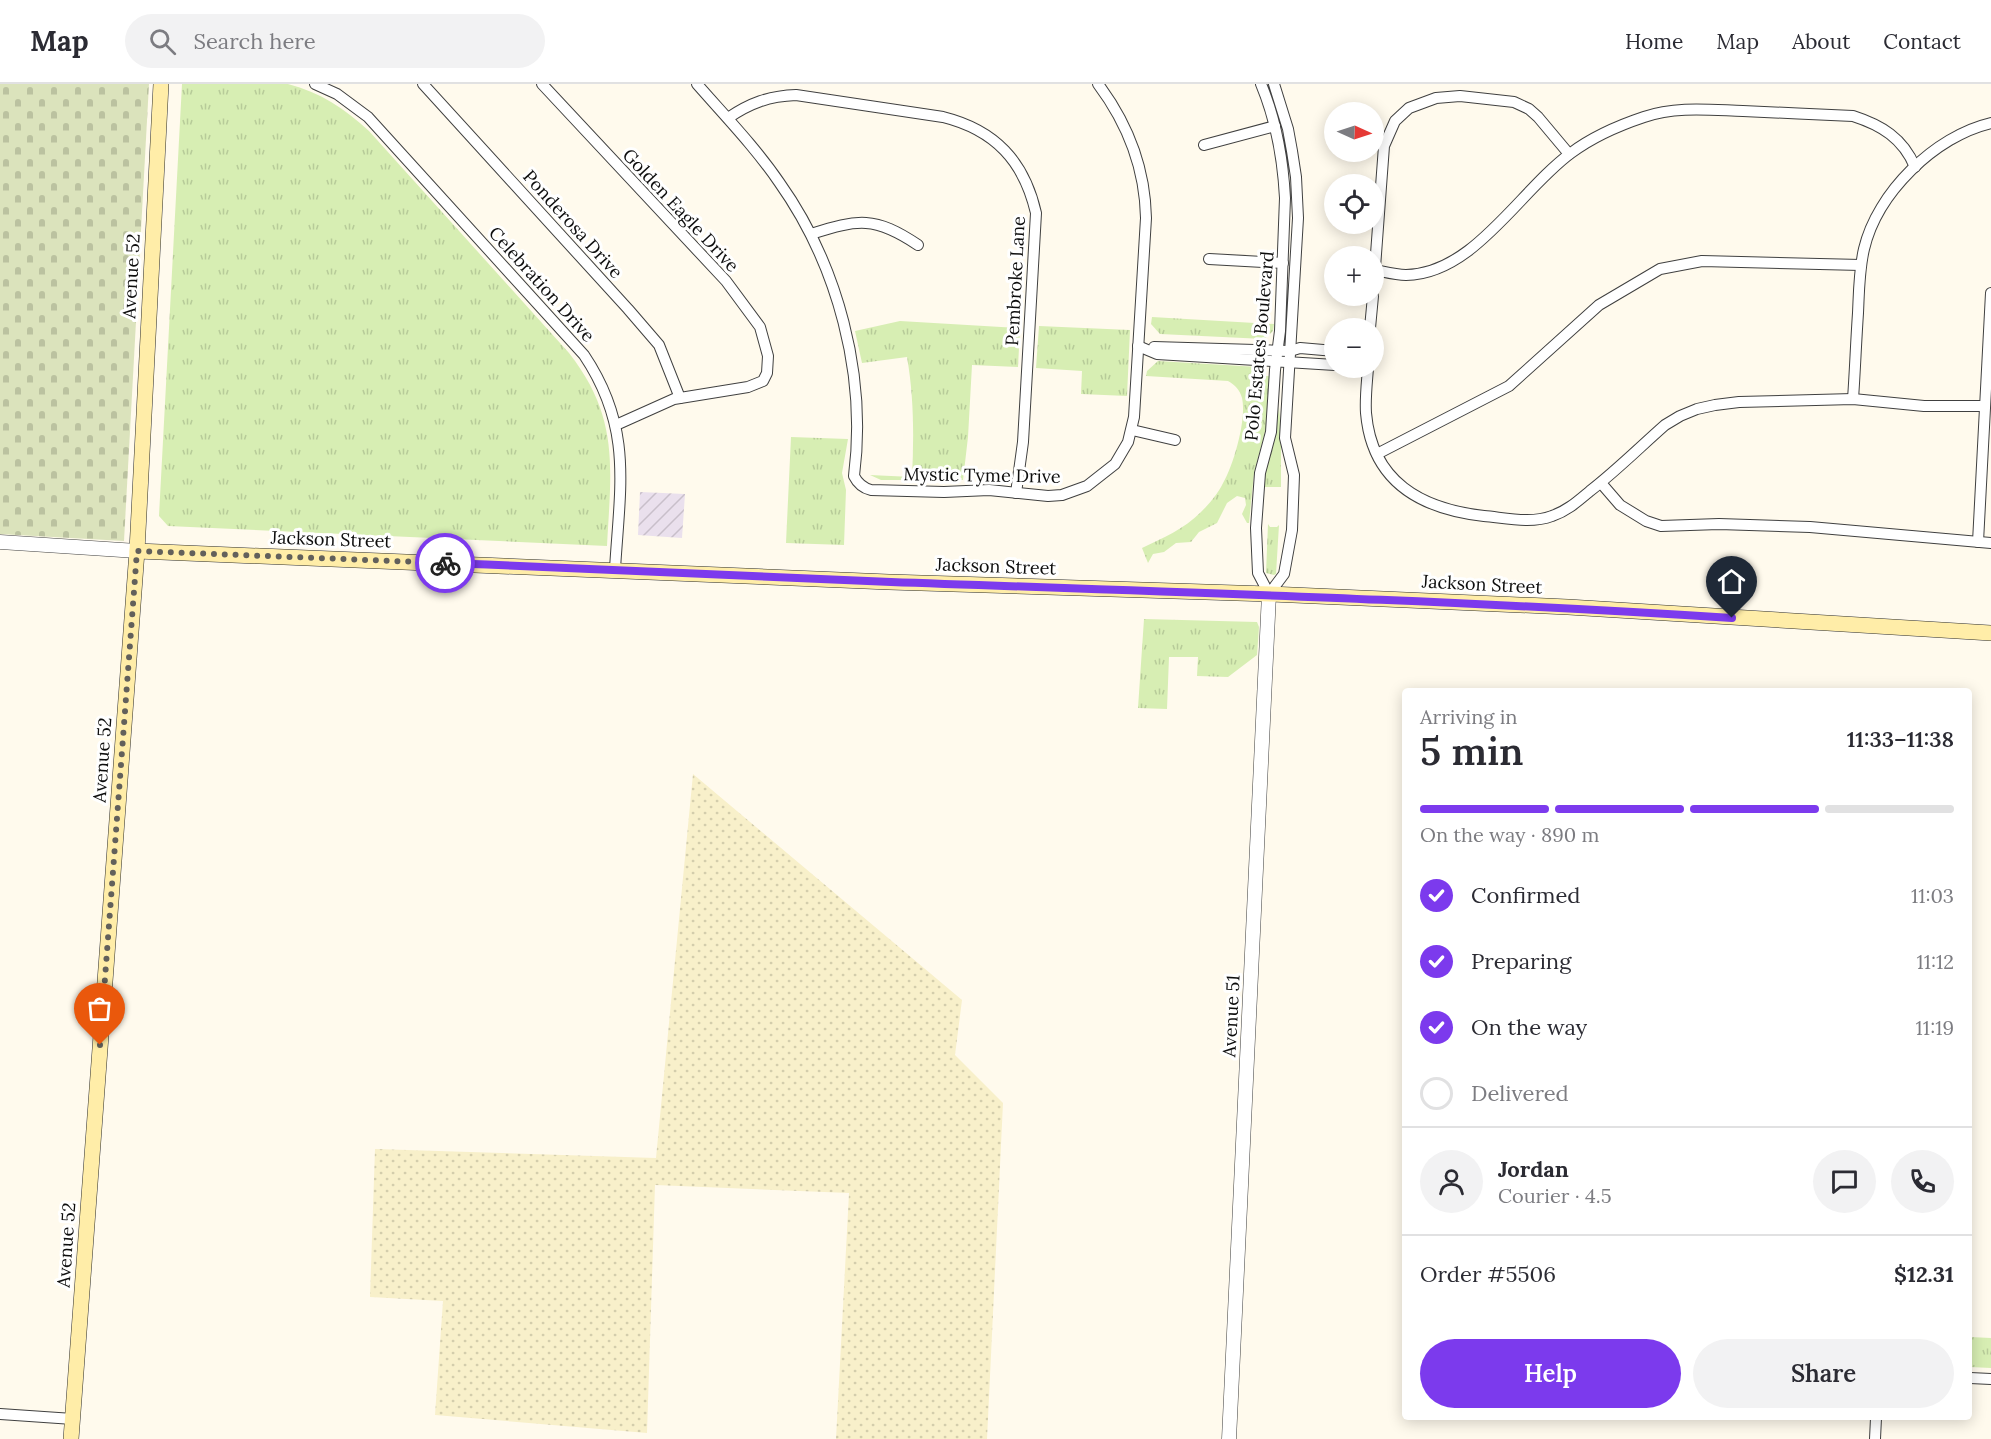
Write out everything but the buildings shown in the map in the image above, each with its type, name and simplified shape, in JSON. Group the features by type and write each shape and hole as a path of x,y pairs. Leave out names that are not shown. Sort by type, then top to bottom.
{"main road":[{"name":"Avenue 52","path":"71,1439 137,551 161,84"},
{"name":"Jackson Street","path":"137,551 889,582 1269,594 1568,608 1991,633"}],"street":[{"name":"Celebration Drive","path":"315,84 337,94 368,117 576,346 599,380 611,408 619,442 620,475 615,569"},
{"name":"Ponderosa Drive","path":"423,84 659,345 680,398"},
{"name":"Golden Eagle Drive","path":"542,84 726,281 760,327 768,356 767,373 763,381 748,387 680,398"},
{"path":"697,84 779,181 811,234 847,223 864,222 880,224 918,245"},
{"name":"Mystic Tyme Drive","path":"811,234 832,286 850,350 858,428 854,476 861,486 872,490 944,492 989,490 1055,495 1074,492 1087,486 1115,464 1123,453 1132,430 1146,218 1145,192 1140,164 1121,118 1098,84"},
{"name":"Polo Estates Boulevard","path":"1261,84 1281,153 1286,198 1272,432 1260,473 1256,528 1258,573 1269,594 1284,574 1292,530 1294,475 1286,438 1298,198 1288,129 1274,84"},
{"name":"Pembroke Lane","path":"728,118 759,100 796,95 943,117 974,127 1000,145 1013,159 1032,195 1035,213 1023,442 1016,493"},
{"path":"1376,246 1384,146 1395,121 1409,108 1436,98 1460,96 1514,102 1538,117 1569,154"},
{"path":"1384,275 1404,276 1431,272 1445,267 1476,244 1569,154 1603,133 1643,117 1666,111 1693,109 1853,116 1875,124 1892,134 1909,152 1915,167"},
{"path":"1853,399 1861,265 1871,226 1885,203 1915,167 1947,140 1991,123"},
{"path":"1204,145 1275,126"},
{"path":"1209,259 1283,263"},
{"path":"1377,454 1509,386 1599,305 1660,269 1702,261 1861,265"},
{"path":"1978,542 1991,293"},
{"path":"1138,346 1157,354 1290,356 1324,363"},
{"path":"1290,356 1300,348 1324,350"},
{"path":"1368,378 1366,410 1369,434 1384,469 1397,485 1419,499 1441,507 1479,515 1528,520 1551,517 1570,507 1601,483 1665,425 1697,409 1739,402 1853,399 1924,406 1985,406"},
{"path":"616,425 680,398"},
{"path":"1132,430 1175,440"},
{"path":"1601,483 1620,505 1646,521 1661,526 1719,524 1810,527 1991,543"},
{"name":"Jackson Street","path":"0,542 137,551"},
{"name":"Avenue 51","path":"1228,1439 1269,594"},
{"path":"1972,1378 1991,1379"},
{"path":"0,1414 73,1419"},
{"path":"1875,1439 1876,1420"}],"shaded area":[{"path":"640,492 685,494 682,538 638,535"},
{"path":"693,774 962,1000 955,1055 1003,1103 987,1439 836,1439 849,1193 655,1185 647,1433 435,1415 443,1301 370,1297 375,1149 656,1158"}],"green space":[{"path":"0,84 149,84 124,541 0,534"},
{"path":"182,84 288,84 300,87 332,102 369,131 569,353 585,377 597,400 609,445 610,493 607,546 168,526 159,516"},
{"path":"1152,317 1274,324 1273,331 1264,339 1160,334 1151,324"},
{"path":"900,321 1020,328 1018,367 972,365 963,480 881,480 870,475 912,477 911,387 907,357 862,363 855,331"},
{"path":"1039,326 1130,330 1127,396 1081,394 1082,371 1036,368"},
{"path":"1158,361 1258,367 1266,376 1269,376 1266,428 1254,473 1249,523 1242,514 1246,505 1245,498 1237,496 1227,503 1217,523 1199,532 1191,542 1176,543 1164,552 1153,554 1148,563 1142,548 1188,523 1204,509 1219,490 1226,479 1234,456 1243,419 1241,395 1231,383 1146,376 1147,371"},
{"path":"1279,407 1281,487 1263,487 1263,479 1275,439"},
{"path":"791,437 848,439 842,473 846,490 844,545 786,543"},
{"path":"1268,524 1270,527 1279,525 1276,574 1274,575 1266,573"},
{"path":"1144,619 1257,622 1259,627 1257,655 1228,677 1197,676 1198,657 1169,657 1167,709 1138,708"},
{"path":"1972,1337 1991,1338 1991,1368 1972,1367"}],"way so far":[{"path":"100,1045 137,551 445,563"}],"route":[{"path":"445,563 889,582 1269,594 1732,618"}]}
